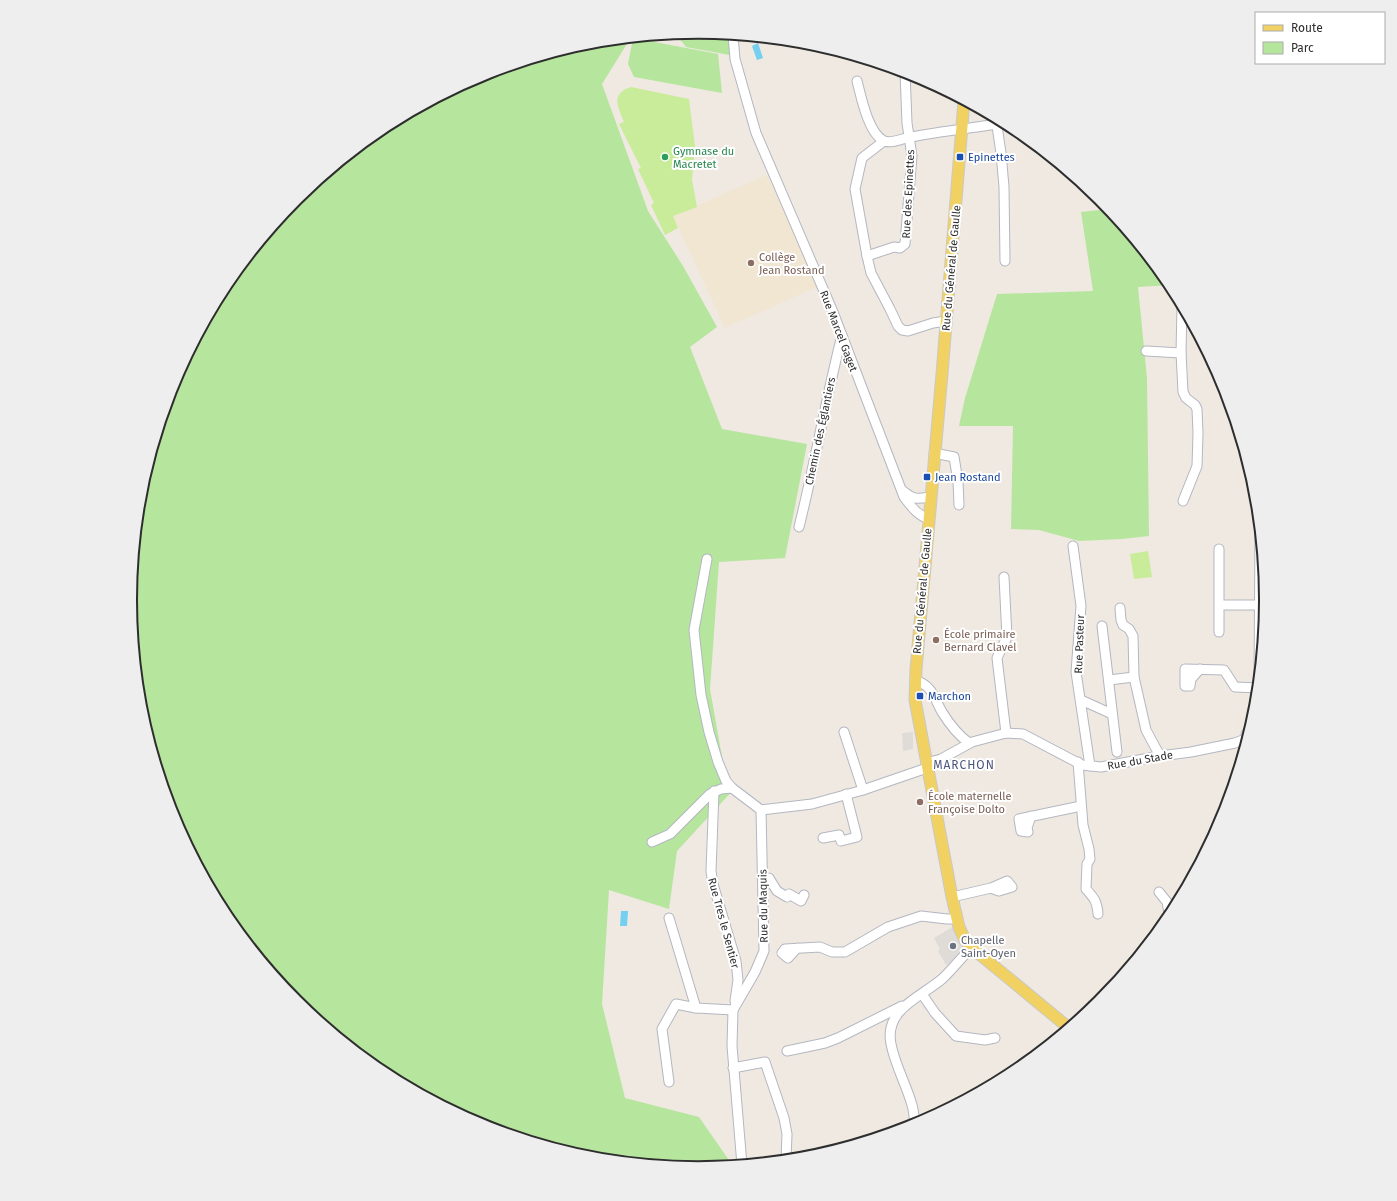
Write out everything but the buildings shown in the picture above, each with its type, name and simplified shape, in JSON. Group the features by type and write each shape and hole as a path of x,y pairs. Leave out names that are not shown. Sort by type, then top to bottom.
{"main road":[{"name":"Rue du Général de Gaulle","path":"964,106 928,519 915,680 915,700 926,766 952,897 962,934 972,948 1066,1025"}],"street":[{"name":"Rue Marcel Gaget","path":"734,40 736,59 756,133 842,335 904,497 911,507 928,519"},
{"name":"Rue des Epinettes","path":"867,256 894,248 900,248 905,244 912,156 907,123 905,79"},
{"path":"857,81 868,120 878,136 884,141 892,142 910,137 962,129 992,122"},
{"path":"999,127 1004,187 1005,261"},
{"path":"884,141 862,158 855,189 871,273 898,326 902,330 908,331 933,323 946,321"},
{"path":"1182,315 1181,353 1183,392 1186,398 1195,405 1197,409 1197,466 1183,501"},
{"name":"Chemin des Églantiers","path":"799,526 823,413 842,335"},
{"path":"1146,351 1181,353"},
{"path":"934,454 954,458 958,481 959,505"},
{"path":"902,491 912,498 919,499 930,497"},
{"name":"Rue Pasteur","path":"1073,546 1081,606 1076,672 1090,766"},
{"path":"1219,549 1219,632"},
{"path":"707,559 694,630 701,696 709,732 718,762 726,781 732,788 761,810 812,804 863,790 926,766"},
{"path":"1004,577 1007,637 996,658 1006,733"},
{"path":"1259,577 1259,637"},
{"path":"1220,605 1259,606"},
{"path":"1120,608 1123,625 1129,629 1133,636 1134,677 1146,730 1160,756"},
{"path":"1102,626 1117,752"},
{"path":"1200,669 1224,670 1235,687 1253,688"},
{"path":"1109,680 1134,677"},
{"path":"915,680 928,686 947,719 959,735 969,743"},
{"path":"1081,700 1112,714"},
{"path":"844,732 863,790"},
{"name":"Rue du Stade","path":"926,766 976,740 1006,733 1023,734 1078,762 1090,766 1101,767 1242,742"},
{"path":"1078,762 1083,824 1090,859 1087,864 1086,889 1095,899 1098,914"},
{"path":"652,842 670,834 714,791 732,788"},
{"name":"Rue Tres le Sentier","path":"714,791 711,871 712,884 736,961 738,980 734,1008"},
{"path":"824,838 839,835 842,841 857,836 846,794"},
{"path":"1031,816 1081,806"},
{"name":"Rue du Maquis","path":"734,1008 755,972 764,952 761,810"},
{"path":"763,878 769,878 777,891 787,897 789,894 801,901 804,895"},
{"path":"952,897 991,888"},
{"path":"1160,892 1167,902 1168,907"},
{"path":"797,948 820,947 832,952 845,952 888,927 921,916 947,920 957,919"},
{"path":"669,918 696,1008"},
{"path":"787,1051 825,1043 838,1038 908,1002 922,994 947,974 962,956 972,948"},
{"path":"922,994 935,1013 956,1036 985,1040 995,1038"},
{"path":"908,1002 895,1017 891,1026 890,1042 898,1071 912,1105 914,1119"},
{"path":"669,1082 662,1029 676,1004 696,1008 734,1008 732,1046 733,1068 742,1160"},
{"path":"733,1068 765,1062 784,1118 787,1134 786,1155"}],"shaded area":[{"name":"Collège Jean Rostand","path":"767,175 817,287 725,328 673,216"},
{"path":"913,732 913,749 903,751 902,733"},
{"path":"954,926 964,948 955,959 946,965 938,951 940,949 934,938"}],"green space":[{"path":"680,39 738,40 735,56 686,47"},
{"path":"650,41 718,54 722,93 634,77 628,64 632,43"},
{"path":"627,44 602,84 648,211 683,266 717,327 690,347 722,429 807,444 785,558 719,562 710,689 724,768 735,788 677,851 669,909 609,890 602,1004 625,1098 699,1117 730,1161 662,1161 625,1157 553,1143 484,1119 450,1104 418,1087 357,1046 328,1023 301,998 276,971 253,942 212,881 195,849 167,781 156,746 142,674 138,637 138,564 142,527 156,455 167,420 195,352 212,320 253,259 276,230 301,203 328,178 357,155 418,114 450,97 518,69 553,58"},
{"name":"Gymnase du Macretet","path":"631,87 689,99 695,146 692,180 697,207 673,216 678,228 665,235 651,205 654,203 638,169 641,168 619,124 624,122 618,106 618,97 620,93"},
{"path":"1102,210 1121,230 1163,286 1138,287 1147,378 1149,536 1079,541 1039,530 1011,529 1013,426 959,426 965,398 997,294 1093,291 1081,212"},
{"path":"1148,551 1152,577 1134,579 1130,554"}],"water":[{"path":"758,43 763,58 757,60 752,46"},
{"path":"621,911 628,911 627,926 620,926"}],"place":[{"name":"Gymnase du Macretet","path":"665,157"},
{"name":"Epinettes","path":"960,157"},
{"name":"Collège Jean Rostand","path":"751,263"},
{"name":"Jean Rostand","path":"927,477"},
{"name":"École primaire Bernard Clavel","path":"936,640"},
{"name":"Marchon","path":"920,696"},
{"name":"École maternelle Françoise Dolto","path":"920,802"},
{"name":"Chapelle Saint-Oyen","path":"953,946"}],"district":[{"name":"MARCHON","path":"964,765"}]}
